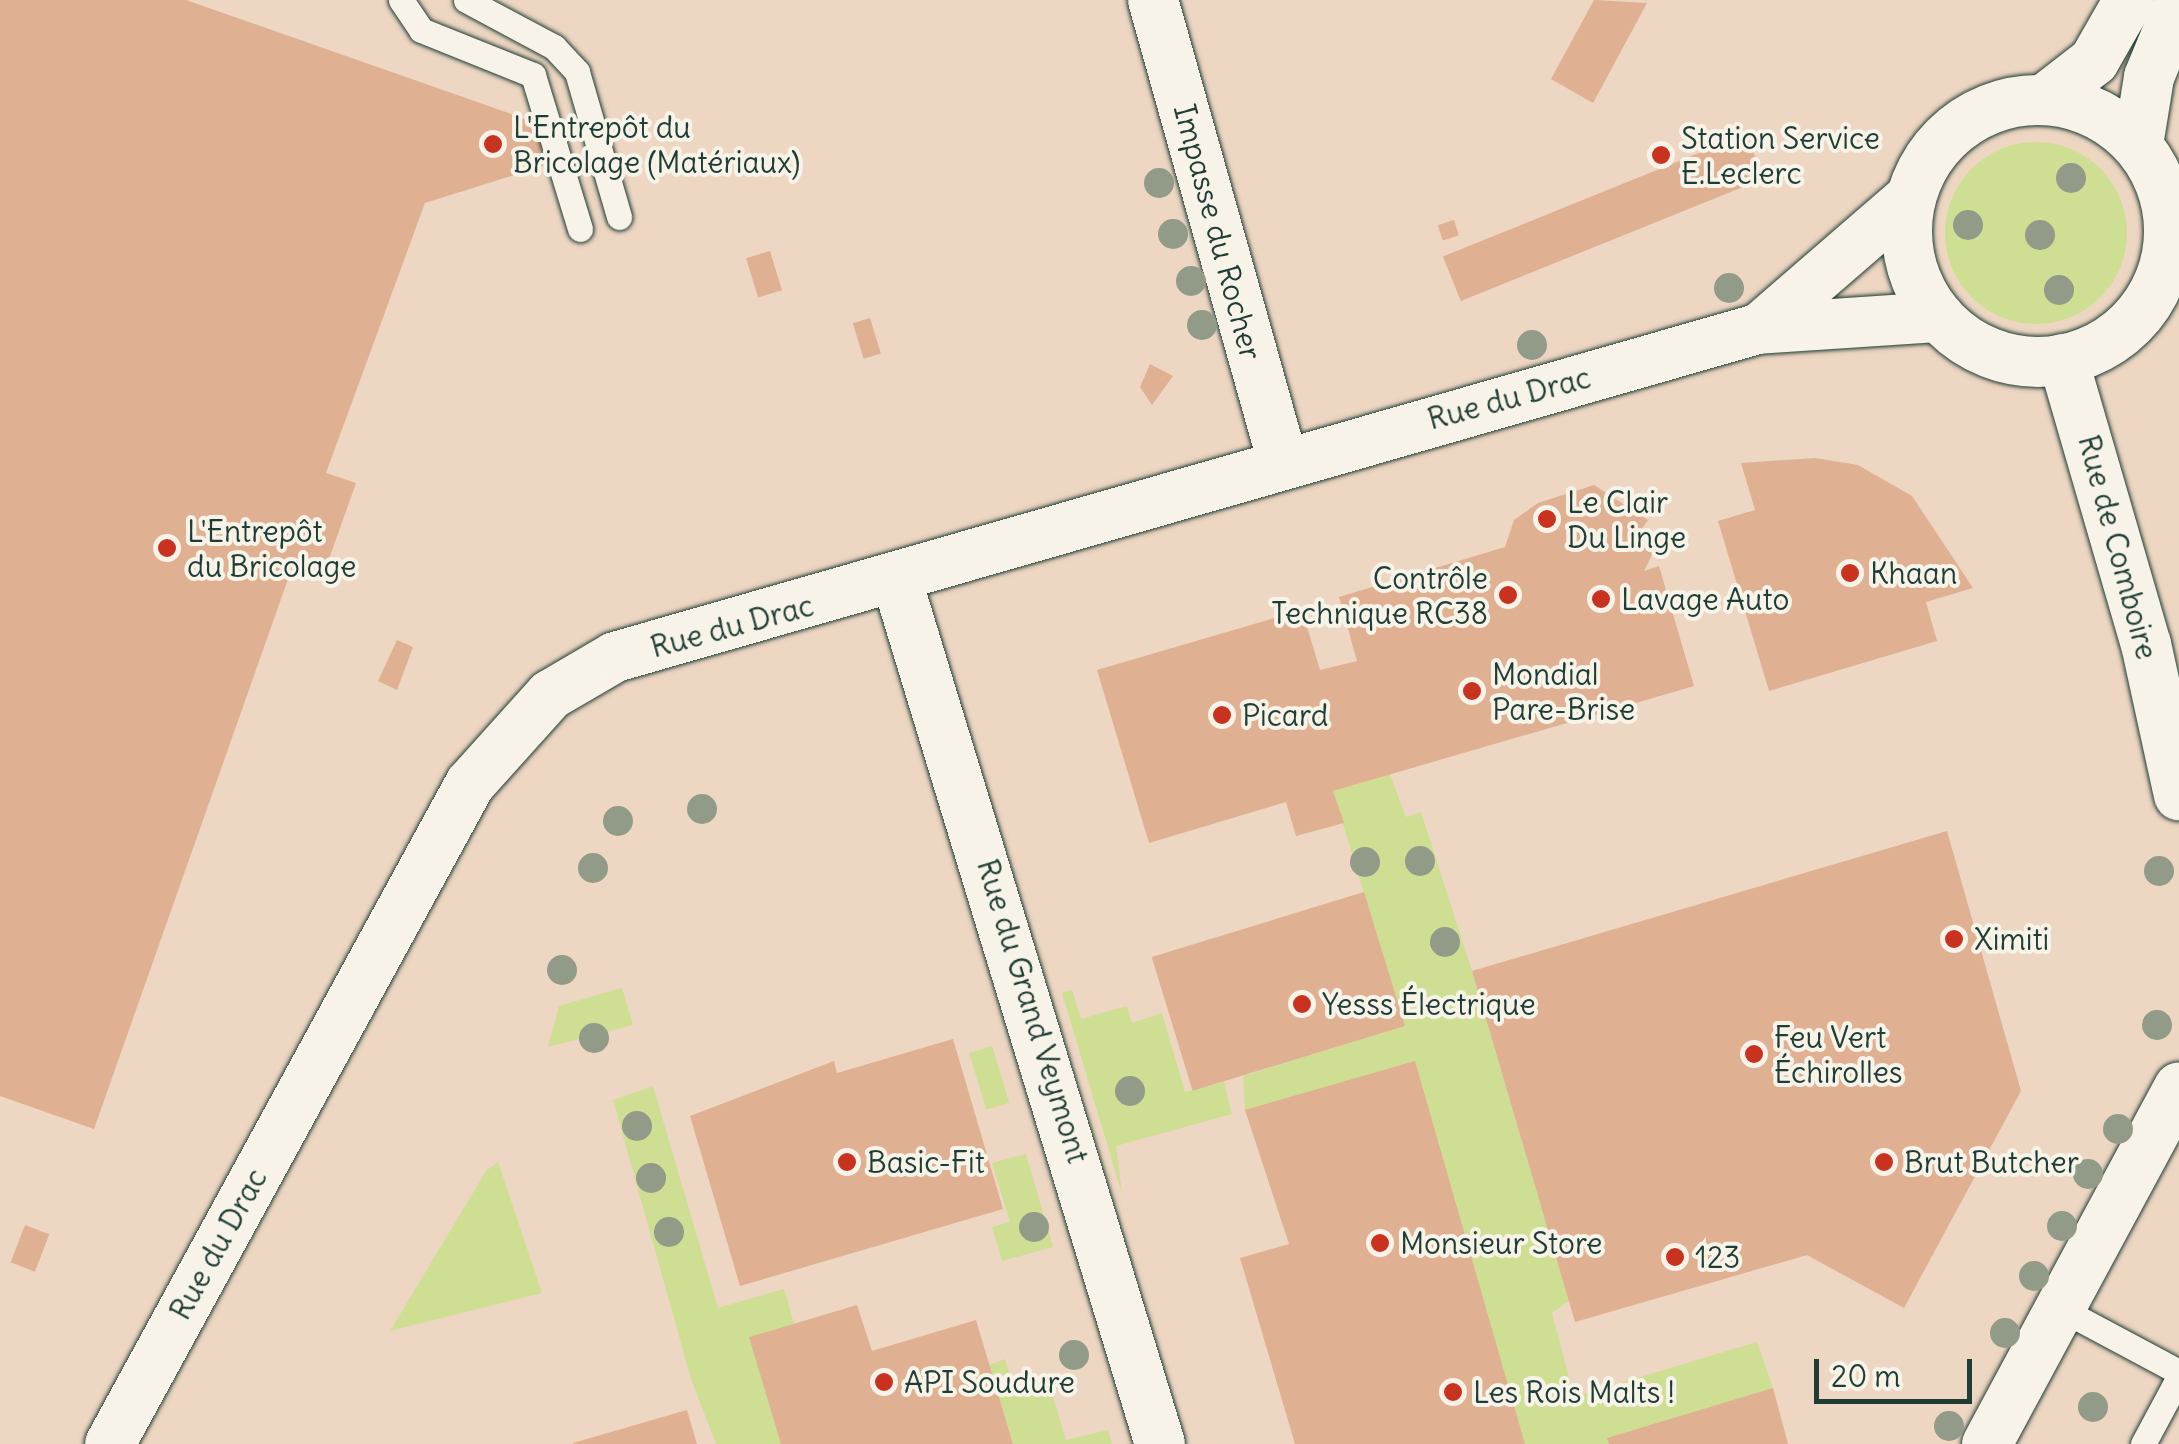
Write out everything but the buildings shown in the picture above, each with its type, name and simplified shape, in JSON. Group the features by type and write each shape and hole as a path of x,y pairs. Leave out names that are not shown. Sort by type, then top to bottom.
{"street":[{"name":"Impasse du Rocher","path":"1154,0 1283,463"},
{"path":"1757,330 1910,198 1932,154 1965,122 2045,99 2094,60 2129,0"},
{"path":"2138,145 2149,78 2179,4"},
{"path":"1910,198 1910,259 1939,317 1992,354 2063,359 2134,320 2165,264 2168,212 2138,145 2101,116 2045,99"},
{"path":"1757,330 1939,317"},
{"name":"Rue du Drac","path":"110,1444 470,784 550,695 616,657 898,580 1283,463 1757,330"},
{"name":"Rue de Comboire","path":"2063,359 2146,644 2179,795"},
{"name":"Rue du Grand Veymont","path":"898,580 1160,1444"},
{"path":"1987,1444 2176,1102"}],"lane":[{"path":"402,0 422,30 532,75 580,228"},
{"path":"466,0 554,47 577,72 619,216"},
{"path":"2063,1310 2179,1375 2143,1444"}],"shaded area":[{"path":"0,0 2179,0 2179,1444 0,1444"}],"green space":[{"path":"2036,142 2071,149 2101,168 2120,198 2127,233 2120,268 2101,298 2071,317 2036,324 2001,317 1971,298 1952,268 1945,233 1952,198 1971,168 2001,149"},
{"path":"1390,774 1406,817 1421,812 1472,971 1569,1301 1552,1313 1574,1397 1757,1342 1773,1388 1609,1444 1525,1444 1245,1110 1243,1076 1404,1026 1333,791"},
{"path":"622,988 633,1025 548,1047 559,1006"},
{"path":"1072,990 1081,1019 1127,1006 1132,1023 1162,1013 1185,1092 1224,1082 1232,1114 1116,1146 1122,1194 1062,993"},
{"path":"992,1046 1009,1102 986,1109 969,1053"},
{"path":"653,1086 718,1308 784,1289 794,1324 750,1338 781,1444 716,1444 691,1379 613,1100"},
{"path":"1026,1154 1053,1247 1002,1261 992,1227 1010,1222 992,1163"},
{"path":"498,1162 542,1293 390,1331 486,1171"},
{"path":"1005,1359 1015,1393 1049,1383 1066,1440 1108,1430 1112,1444 1013,1444 989,1365"}],"place":[{"name":"L'Entrepôt du Bricolage (Matériaux)","path":"493,144"},
{"name":"Station Service E.Leclerc","path":"1661,155"},
{"name":"Le Clair Du Linge","path":"1547,519"},
{"name":"L'Entrepôt du Bricolage","path":"167,548"},
{"name":"Khaan","path":"1850,573"},
{"name":"Contrôle Technique RC38","path":"1508,595"},
{"name":"Lavage Auto","path":"1601,599"},
{"name":"Mondial Pare-Brise","path":"1472,691"},
{"name":"Picard","path":"1222,715"},
{"name":"Ximiti","path":"1954,939"},
{"name":"Yesss Électrique","path":"1302,1004"},
{"name":"Feu Vert Échirolles","path":"1754,1054"},
{"name":"Basic-Fit","path":"847,1162"},
{"name":"Brut Butcher","path":"1884,1162"},
{"name":"Monsieur Store","path":"1380,1243"},
{"name":"123","path":"1675,1257"},
{"name":"API Soudure","path":"884,1382"},
{"name":"Les Rois Malts !","path":"1453,1392"}]}
